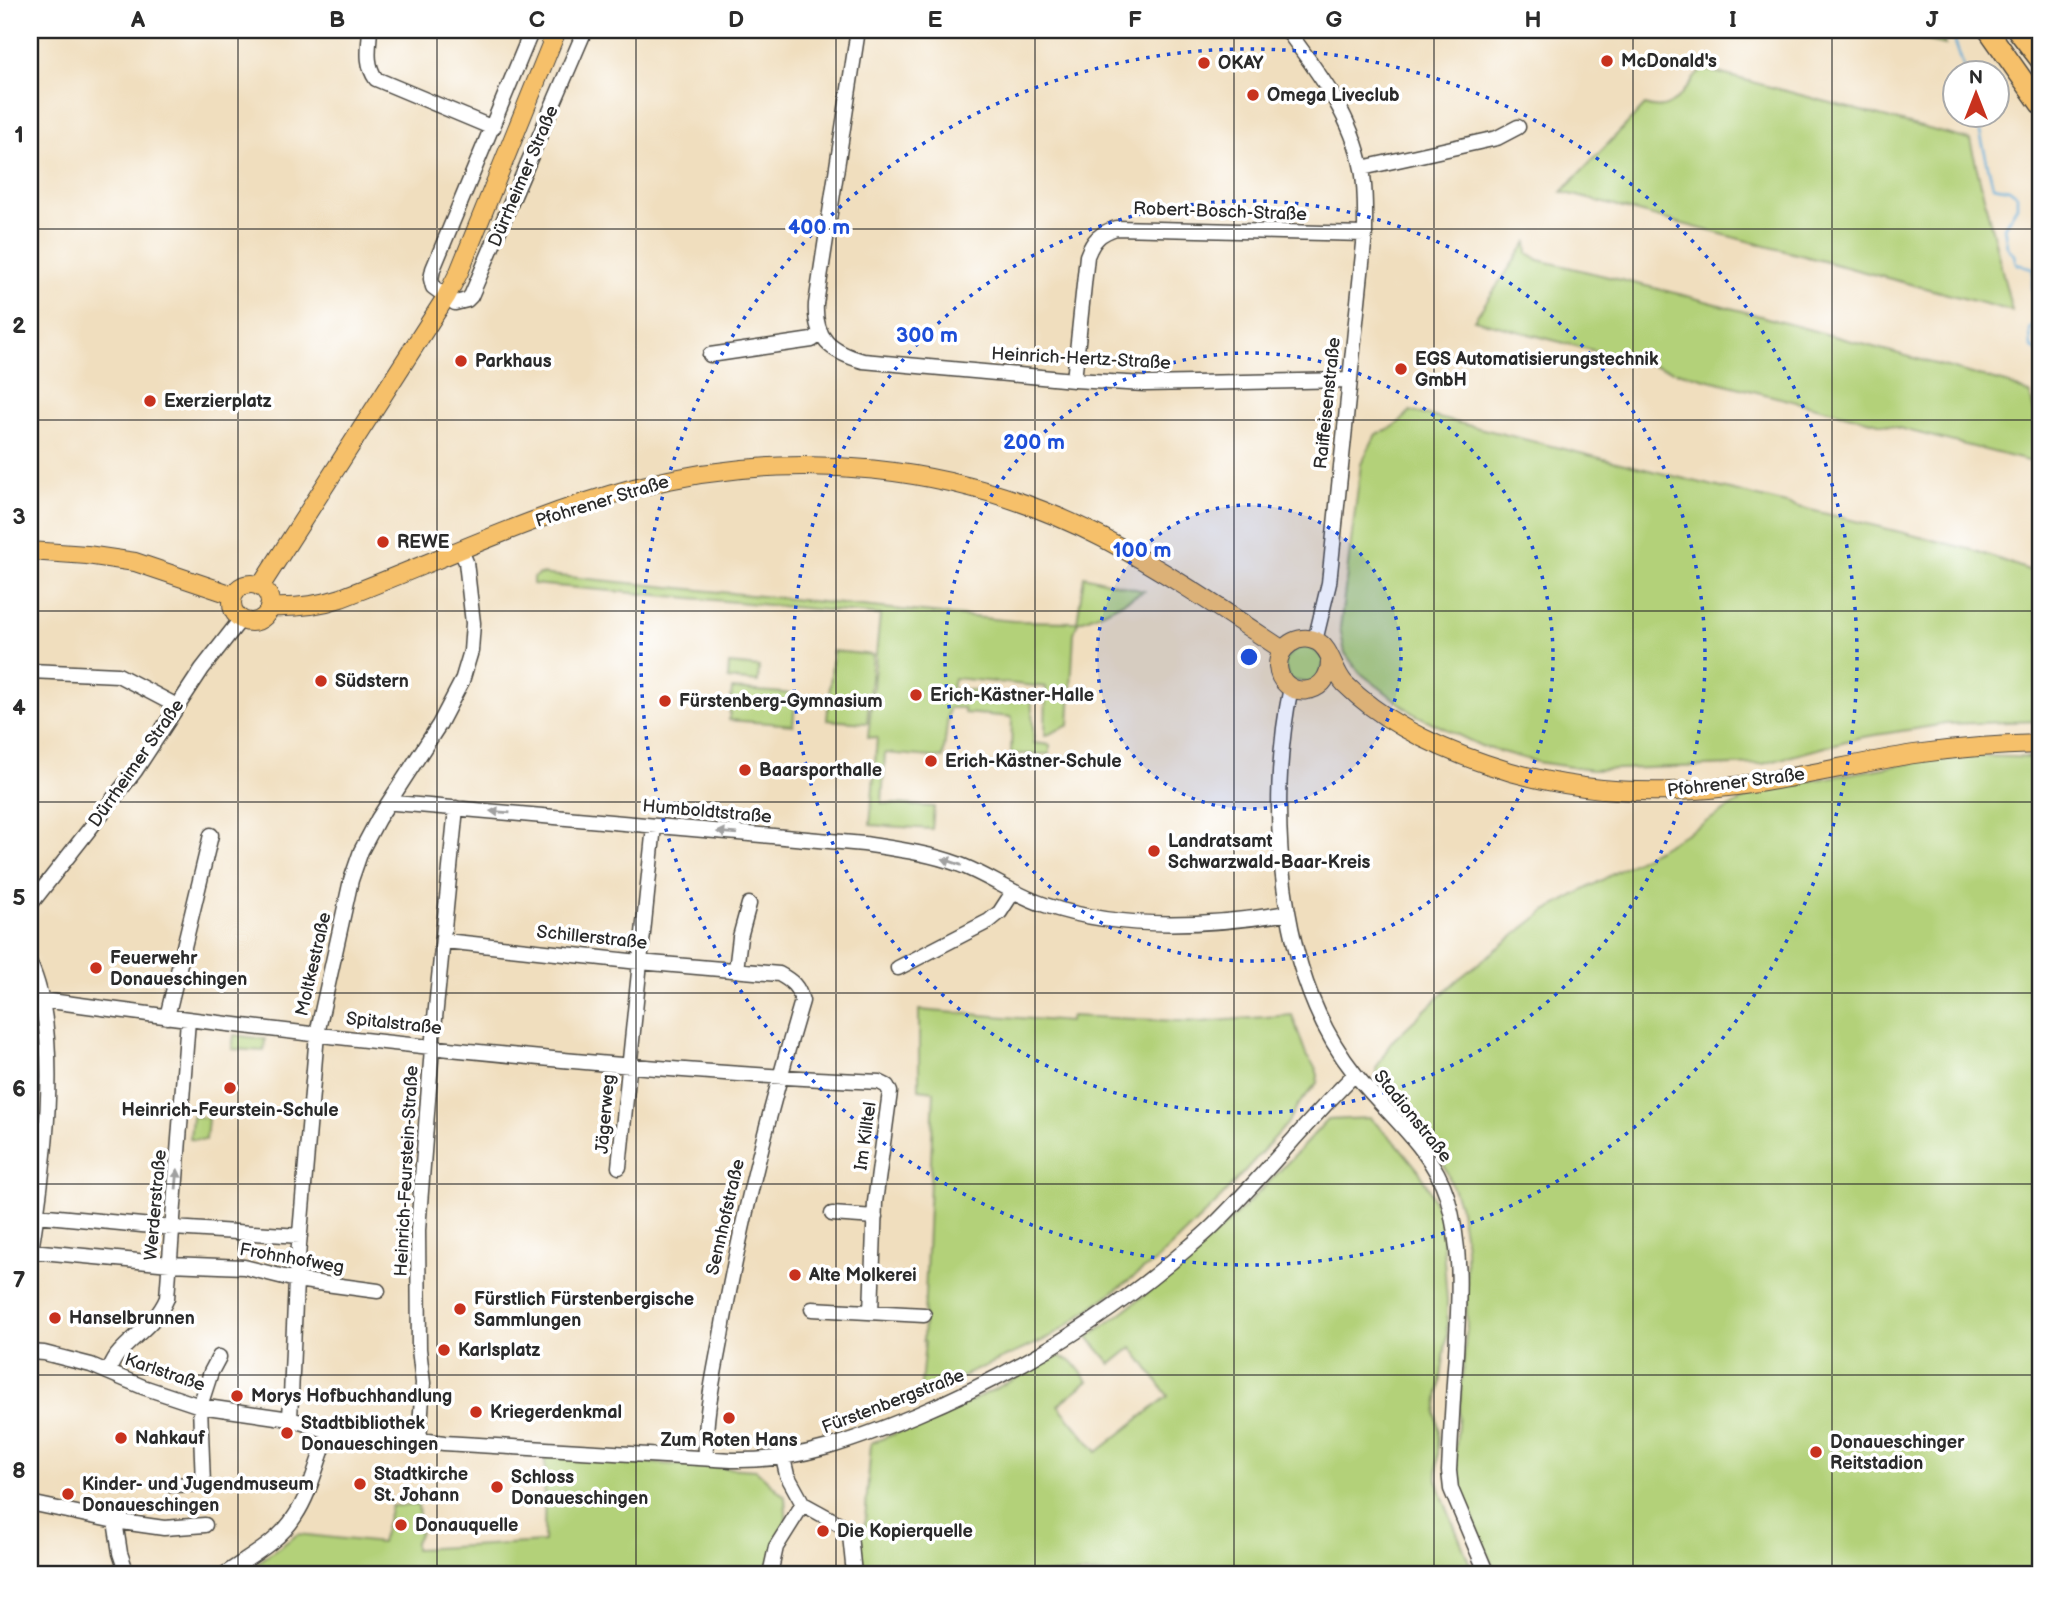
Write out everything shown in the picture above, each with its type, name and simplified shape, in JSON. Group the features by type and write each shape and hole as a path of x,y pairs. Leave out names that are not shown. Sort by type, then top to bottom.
{"highway":[{"path":"1988,30 2040,104"},
{"path":"2017,30 2040,60"}],"main road":[{"name":"Dürrheimer Straße","path":"260,587 446,298 557,30"},
{"name":"Pfohrener Straße","path":"269,607 309,606 341,598 508,531 633,488 691,475 789,465 892,471 937,479 1036,508 1100,537 1151,565 1283,650"},
{"path":"30,551 135,562 233,595"},
{"path":"246,585 260,587 268,596 269,607 263,618 251,622 241,619 233,612 233,595 246,585"},
{"path":"1296,640 1315,641 1327,652 1330,661 1328,677 1316,688 1299,691 1280,675 1279,658 1283,650 1296,640"},
{"name":"Pfohrener Straße","path":"1330,661 1344,683 1365,702 1422,736 1484,763 1536,778 1620,790 1704,789 1786,778 1914,754 1984,746 2040,744"},
{"name":"Pfohrener Straße","path":"1316,688 1365,702"}],"street":[{"path":"370,30 368,56 376,79 493,128"},
{"path":"446,298 433,287 430,279 532,30"},
{"name":"Dürrheimer Straße","path":"446,298 455,303 471,296 585,30"},
{"path":"710,355 812,340 820,334 815,319 816,304 858,30"},
{"name":"Raiffeisenstraße","path":"1287,30 1344,115 1362,168 1365,234 1329,583 1315,641"},
{"path":"1362,168 1497,138 1518,127"},
{"name":"Robert-Bosch-Straße","path":"1074,380 1087,256 1092,242 1104,232 1116,228 1365,234"},
{"name":"Heinrich-Hertz-Straße","path":"820,334 837,351 863,361 1074,380 1145,384 1349,380"},
{"name":"Moltkestraße","path":"290,1419 296,1280 317,1034 351,880 361,851 439,725 462,681 471,651 473,623 467,562 461,551"},
{"name":"Dürrheimer Straße","path":"30,905 135,771 202,669 241,619"},
{"path":"30,671 118,676 177,706"},
{"name":"Stadionstraße","path":"1291,687 1279,782 1287,913 1292,936 1317,1012 1333,1043 1355,1074 1434,1167 1446,1194 1455,1229 1460,1273 1449,1471 1451,1489 1488,1574"},
{"name":"Humboldtstraße","path":"391,799 396,803 907,850 958,864 1013,892 1064,911 1097,918 1197,922 1243,920 1287,913"},
{"name":"Heinrich-Feurstein-Straße","path":"419,1441 422,1370 419,1349 418,1230 432,1048 445,941 456,808"},
{"name":"Jägerweg","path":"620,1167 628,1064 654,826"},
{"path":"167,1017 211,835"},
{"path":"898,968 989,920 1000,912 1013,892"},
{"path":"736,970 740,937 749,904"},
{"name":"Schillerstraße","path":"445,941 779,974 792,981 799,989"},
{"path":"30,964 43,1000 48,1054 47,1112 37,1215 30,1254"},
{"name":"Sennhofstraße","path":"706,1457 707,1422 745,1209 802,1001 799,989"},
{"name":"Spitalstraße","path":"43,1000 432,1048 779,1077"},
{"name":"Werderstraße","path":"108,1373 117,1355 162,1311 167,1298 188,1020"},
{"name":"Fürstenbergstraße","path":"330,1432 368,1433 419,1441 766,1461 823,1449 887,1427 970,1393 1060,1344 1138,1289 1212,1227 1355,1074"},
{"name":"Im Killtel","path":"779,1077 879,1082 887,1086 890,1092 875,1217 871,1312"},
{"path":"832,1214 875,1217"},
{"path":"37,1215 173,1228 300,1236"},
{"name":"Frohnhofweg","path":"30,1254 244,1267 296,1280 378,1292"},
{"path":"812,1310 924,1315"},
{"name":"Karlstraße","path":"30,1352 91,1365 143,1387 200,1406 290,1419 330,1432"},
{"path":"170,1485 203,1485 200,1406 219,1357"},
{"path":"225,1574 280,1534 295,1516 304,1500 330,1432"},
{"path":"783,1458 788,1475 803,1504 843,1526 850,1535 854,1574"},
{"path":"30,1503 115,1521 164,1528 205,1525"},
{"path":"770,1574 776,1547 803,1504"},
{"path":"115,1521 120,1553 127,1574"}],"green space":[{"path":"1882,30 1939,30 1945,45"},
{"path":"1703,69 1970,140 2012,311 1562,192 1645,105 1655,108 1672,103"},
{"path":"1527,242 1528,253 1539,260 1687,296 2009,384 2030,394 2040,436 2040,464 1474,320"},
{"path":"1410,411 1973,550 2040,574 2040,721 1946,724 1857,738 1763,764 1591,770 1537,762 1481,746 1414,714 1359,672 1345,653 1340,628 1361,464 1376,434 1395,426"},
{"path":"539,574 1013,621 1077,622 1084,576 1144,591 1078,622 1074,633 1069,725 1045,736 1046,687 954,678 952,689 986,691 985,700 1010,703 1011,691 1031,694 1034,743 1050,745 1050,754 1011,754 1012,717 964,713 964,708 949,708 943,758 885,753 882,803 934,807 932,829 870,825 877,738 868,737 880,615 533,584 533,578"},
{"path":"1304,642 1326,659 1316,684 1289,680 1283,660"},
{"path":"833,651 873,655 867,723 827,720"},
{"path":"729,664 759,667 758,682 728,679"},
{"path":"732,689 796,694 793,725 729,720"},
{"path":"1978,756 2040,758 2040,1574 1496,1574 1460,1487 1455,1456 1467,1321 1466,1246 1459,1204 1443,1162 1414,1123 1378,1086 1376,1069 1391,1042 1456,981 1544,912 1759,790 1928,760"},
{"path":"919,1010 1069,1022 1071,1016 1201,1022 1292,1015 1307,1057 1318,1075 1317,1083 1297,1106 1287,1124 1216,1203 1157,1260 1051,1337 920,1395 925,1342 934,1091 919,1089"},
{"path":"234,1035 265,1039 264,1051 232,1049"},
{"path":"192,1116 208,1118 206,1140 190,1139"},
{"path":"1370,1118 1398,1145 1419,1171 1441,1219 1447,1335 1436,1414 1439,1429 1437,1479 1474,1574 860,1574 857,1535 864,1535 871,1443 946,1414 1059,1356 1073,1362 1088,1381 1058,1405 1097,1452 1168,1396 1132,1347 1111,1364 1088,1337 1154,1287 1214,1236 1327,1120"},
{"path":"545,1456 756,1470 785,1497 787,1527 770,1574 242,1574 298,1534 381,1543 391,1506 418,1505 420,1532 415,1549 544,1542"}],"waterway":[{"path":"1951,30 1961,60"},
{"path":"1979,130 1993,186 2009,189 2017,195 2017,206 2004,227 2007,246 2014,255 2016,264 2033,268 2033,290 2039,302 2039,315 2030,330 2031,347 2040,353"}],"place":[{"name":"McDonald's","path":"1607,61"},
{"name":"OKAY","path":"1204,63"},
{"name":"Omega Liveclub","path":"1253,95"},
{"name":"Parkhaus","path":"461,361"},
{"name":"EGS Automatisierungstechnik GmbH","path":"1401,369"},
{"name":"Exerzierplatz","path":"150,401"},
{"name":"REWE","path":"383,542"},
{"name":"Südstern","path":"321,681"},
{"name":"Erich-Kästner-Halle","path":"916,695"},
{"name":"Fürstenberg-Gymnasium","path":"665,701"},
{"name":"Erich-Kästner-Schule","path":"931,761"},
{"name":"Baarsporthalle","path":"745,770"},
{"name":"Landratsamt Schwarzwald-Baar-Kreis","path":"1154,851"},
{"name":"Feuerwehr Donaueschingen","path":"96,968"},
{"name":"Heinrich-Feurstein-Schule","path":"230,1088"},
{"name":"Alte Molkerei","path":"795,1275"},
{"name":"Fürstlich Fürstenbergische Sammlungen","path":"460,1309"},
{"name":"Hanselbrunnen","path":"55,1318"},
{"name":"Karlsplatz","path":"444,1350"},
{"name":"Morys Hofbuchhandlung","path":"237,1396"},
{"name":"Kriegerdenkmal","path":"476,1412"},
{"name":"Zum Roten Hans","path":"729,1418"},
{"name":"Stadtbibliothek Donaueschingen","path":"287,1433"},
{"name":"Nahkauf","path":"121,1438"},
{"name":"Donaueschinger Reitstadion","path":"1816,1452"},
{"name":"Stadtkirche St. Johann","path":"360,1484"},
{"name":"Schloss Donaueschingen","path":"497,1487"},
{"name":"Kinder- und Jugendmuseum Donaueschingen","path":"68,1494"},
{"name":"Donauquelle","path":"401,1525"},
{"name":"Die Kopierquelle","path":"823,1531"}]}
